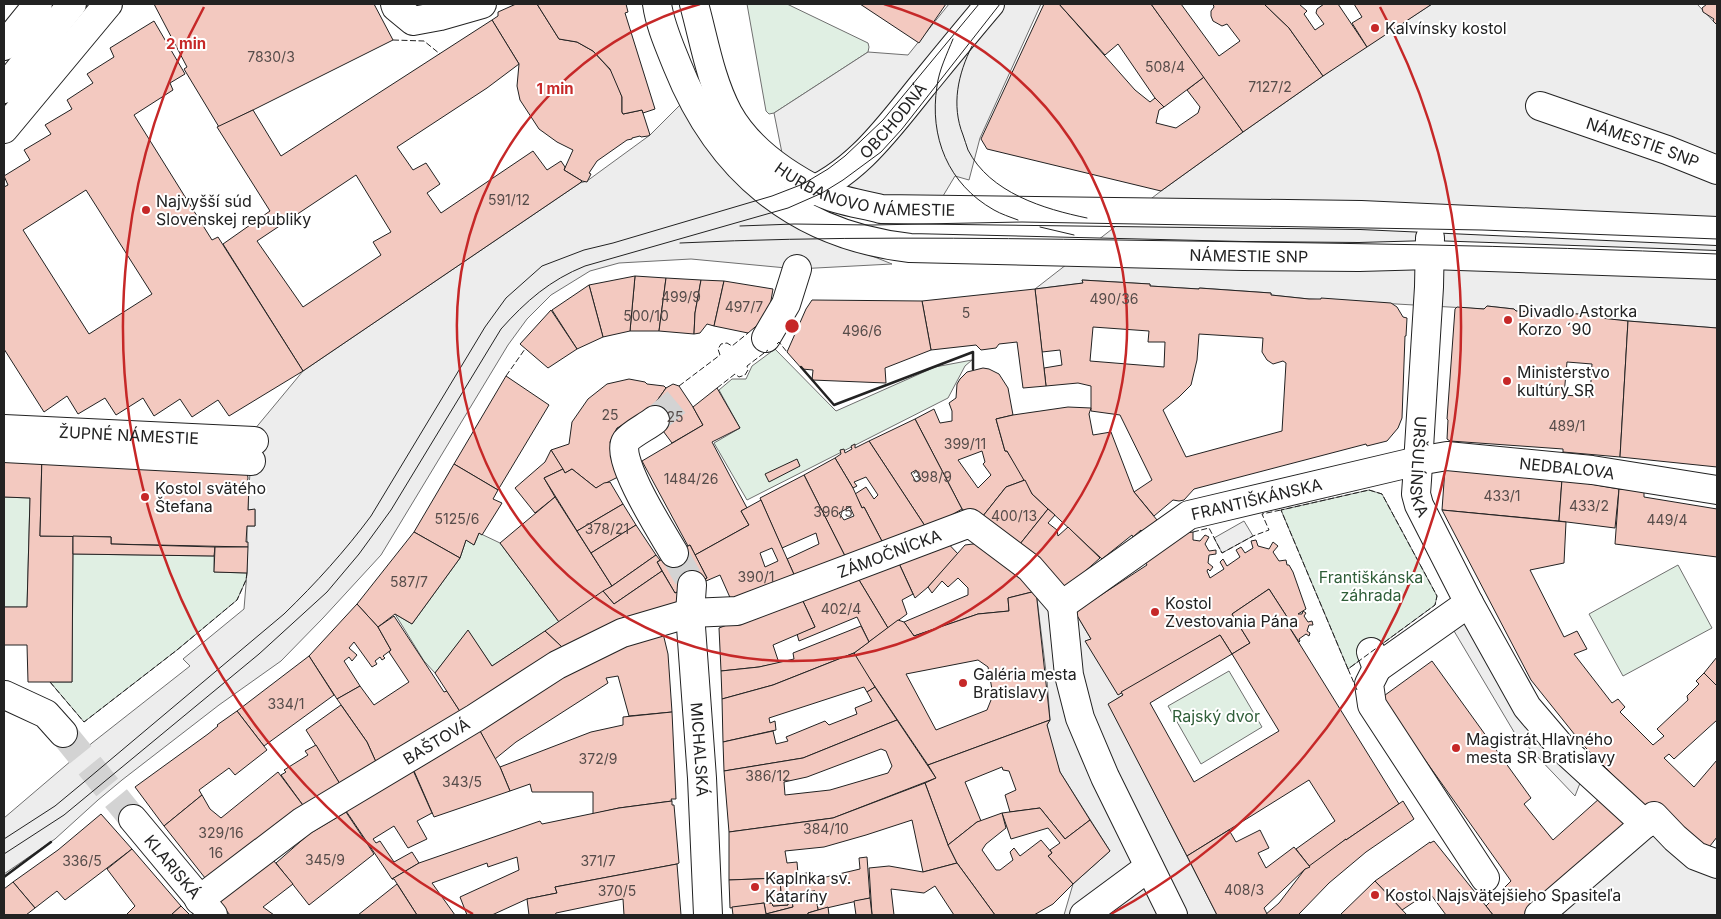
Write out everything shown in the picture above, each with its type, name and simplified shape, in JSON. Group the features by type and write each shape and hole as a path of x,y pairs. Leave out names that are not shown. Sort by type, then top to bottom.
{"street":[{"path":"4,46 38,4"},
{"path":"4,89 72,4"},
{"path":"4,129 108,4"},
{"path":"396,5 413,21 440,16 482,4"},
{"name":"HURBANOVO NÁMESTIE","path":"657,4 666,38 688,93 705,123 723,147 776,205 819,225 866,240 897,247 1068,251"},
{"name":"HURBANOVO NÁMESTIE","path":"694,4 714,79 728,113 769,161 792,177 823,186 830,196 881,209 1113,210 1429,217"},
{"name":"OBCHODNÁ","path":"776,205 823,186 858,160 882,136 990,4"},
{"path":"666,38 678,45 686,45 694,42 702,32"},
{"name":"NÁMESTIE SNP","path":"1540,106 1667,150 1717,170"},
{"path":"1430,255 1429,217 1717,231"},
{"name":"NÁMESTIE SNP","path":"1068,251 1262,256 1430,255 1717,264"},
{"name":"URŠULÍNSKA","path":"1430,255 1416,494 1419,505 1518,693 1536,719 1562,748 1645,824"},
{"path":"766,338 786,304 798,269"},
{"path":"655,420 626,440 623,450 628,468 674,553"},
{"name":"ŽUPNÉ NÁMESTIE","path":"4,429 252,451 4,448"},
{"name":"NEDBALOVA","path":"1418,461 1456,456 1592,470 1717,490"},
{"name":"FRANTIŠKÁNSKA","path":"1062,605 1189,515 1418,461"},
{"name":"ZÁMOČNÍCKA","path":"690,613 736,611 970,523 1030,568 1062,605"},
{"name":"MICHALSKÁ","path":"692,585 690,613 702,778 708,915"},
{"path":"1469,603 1374,660 1369,684 1372,705 1485,878"},
{"path":"1062,605 1058,678 1080,718 1105,777 1173,915"},
{"name":"BAŠTOVÁ","path":"206,908 302,821 475,718 557,665 622,634 690,613"},
{"path":"4,695 46,714 63,733"},
{"path":"1539,915 1654,816 1696,856 1717,864"},
{"name":"KLARISKÁ","path":"133,819 206,908"},
{"path":"1084,915 1149,867"}],"green space":[{"path":"747,4 787,4 868,43 868,52 774,113 769,114 766,111"},
{"path":"775,349 836,411 935,367 972,360 965,366 948,398 747,500 714,443 740,428 719,390 732,379 746,379 752,366"},
{"name":"Františkánska záhrada","path":"1369,490 1382,494 1437,596 1435,605 1348,669 1281,510"},
{"path":"4,497 30,498 27,607 4,607"},
{"path":"479,533 500,543 559,622 492,666 468,631 435,673 424,661 395,614 412,624 460,558 466,540 474,545"},
{"path":"73,554 214,556 214,572 247,573 237,600 177,650 84,722 50,682 72,682"},
{"path":"1678,565 1712,628 1623,676 1589,614"},
{"name":"Rajský dvor","path":"1229,671 1262,727 1201,764 1168,706"}],"shaded area":[{"path":"949,4 1041,4 980,138 969,180 955,176 940,201 885,201 799,174 782,153 774,113 868,52 908,55"},
{"path":"1432,4 1697,4 1717,25 1717,328 1628,321 1601,318 1598,315 1516,311 1514,309 1487,306 1484,309 1309,299 1271,295 1271,293 1082,280 1083,283 1035,289 1161,191 1243,132 1343,62"},
{"path":"681,104 830,239 892,264 797,269 691,259 619,263 590,271 551,295 527,319 508,345 381,555 323,618 281,661 219,705 122,780 55,839 4,874 4,818 92,743 190,666 183,659 244,609 247,572 247,526 255,526 255,510 248,510 254,430 303,371 580,183 587,181 650,135"},
{"path":"1244,521 1253,536 1222,553 1214,538"},
{"path":"1036,591 1075,612 1091,639 1086,641 1118,694 1121,692 1123,695 1109,704 1217,915 1064,915 1073,884 1110,851 1060,772 1051,745 1047,725 1050,720 1047,680"},
{"path":"1469,619 1582,778 1575,796 1514,732 1454,631"},
{"path":"1654,816 1717,864 1717,915 1539,915"}],"building":[{"path":"154,4 374,4 393,40 219,127 184,69 187,67"},
{"path":"516,4 537,4 559,39 577,42 593,51 614,74 622,97 623,114 642,110 650,135 627,140 597,161 589,173 591,174 587,182 564,170 573,150 557,142 539,129 520,100 517,86 519,64 492,20 498,16 498,12"},
{"path":"537,4 626,4 628,12 625,13 655,109 643,113 642,110 623,114 622,97 610,69 593,51 577,42 559,39"},
{"path":"860,4 946,4 919,43"},
{"path":"1044,4 1059,4 1135,90 1150,102 1155,98 1164,107 1159,110 1156,123 1176,128 1198,113 1200,107 1187,90 1204,77 1243,132 1161,191 987,149 981,139"},
{"path":"1059,4 1151,4 1204,77 1164,107 1155,98 1118,44 1105,55"},
{"path":"1151,4 1181,4 1219,56 1240,41 1227,24 1222,26 1213,21 1211,11 1214,7 1213,4 1264,4 1289,28 1323,76 1243,132"},
{"path":"1264,4 1299,4 1307,11 1304,14 1315,30 1324,24 1316,13 1317,9 1324,4 1338,4 1367,47 1323,76 1289,28"},
{"name":"Kalvínsky kostol","path":"1354,4 1432,4 1367,47 1352,23 1362,17"},
{"path":"1707,4 1717,4 1717,25 1713,21 1714,19 1703,12 1702,8"},
{"path":"492,20 519,64 487,88 397,147 413,170 426,163 440,184 427,193 441,213 533,151 547,170 561,161 565,167 564,170 582,181 303,371 223,244 270,211 217,127 253,110 281,156","holes":["356,175 391,232 373,242 381,255 303,307 257,241"]},
{"name":"Najvyšší súd Slovenskej republiky","path":"154,21 185,74 170,83 173,90 134,115 212,240 218,237 303,371 229,416 218,400 192,417 180,399 154,416 143,398 116,415 105,398 78,414 67,396 44,412 4,349 4,187 8,185 4,176 30,160 24,150 51,134 45,125 72,109 67,100 93,83 87,74 114,57 110,48","holes":["86,190 152,294 89,334 23,230"]},
{"path":"635,276 666,278 659,331 630,331"},
{"path":"635,276 630,331 603,337 589,285"},
{"path":"666,278 701,280 695,313 694,334 659,331"},
{"path":"701,280 724,281 714,326 707,324 700,333 694,334 695,313"},
{"path":"1082,280 1150,284 1150,286 1271,293 1271,295 1309,299 1321,298 1391,303 1397,307 1403,317 1407,318 1402,418 1398,428 1387,441 1367,446 1366,444 1194,489 1184,500 1173,500 1154,516 1134,492 1152,480 1120,415 1091,411 1091,386 1078,383 1046,386 1044,368 1062,365 1060,350 1042,352 1035,289 1083,283","holes":["1093,327 1149,331 1148,342 1165,342 1164,367 1090,361","1199,334 1263,338 1262,352 1267,360 1273,364 1283,361 1286,363 1282,431 1186,457 1163,410 1191,385 1197,360"]},
{"path":"724,281 773,289 769,312 748,333 714,326"},
{"path":"589,285 603,337 577,349 552,310"},
{"path":"1035,289 1046,386 1023,388 1017,342 999,344 996,348 981,350 976,345 931,350 922,301"},
{"path":"812,300 922,301 931,350 885,368 886,383 812,380 813,370 802,369 787,352 806,309"},
{"name":"Ministerstvo kultúry SR","path":"1487,306 1514,309 1516,311 1598,315 1601,318 1628,321 1620,457 1563,452 1563,449 1450,441 1447,439 1455,309 1457,307 1484,309","holes":["1567,362 1592,364 1590,397 1564,395"]},
{"path":"551,310 577,349 548,368 520,344"},
{"path":"1628,321 1717,328 1717,467 1620,457"},
{"path":"983,368 989,369 999,374 1008,388 1013,415 996,419 1005,451 1007,451 1025,480 1006,487 979,521 962,509 915,419 934,409 940,423 952,421 952,411 949,403 956,398 957,384 967,372","holes":["982,451 985,462 983,464 991,475 978,488 958,460"]},
{"path":"506,376 549,405 498,490 454,464"},
{"path":"629,379 666,388 649,412 617,428 610,442 618,477 596,488 572,469 565,473 551,450 569,444 572,422 588,399 607,384"},
{"path":"673,384 679,386 703,425 672,443 649,412 666,388"},
{"path":"717,388 740,428 712,442 747,508 741,511 749,525 695,555 690,545 688,546 642,461 703,425 693,407"},
{"path":"1068,407 1091,408 1089,414 1093,435 1111,432 1134,492 1157,520 1143,532 1141,530 1133,537 1132,535 1102,559 1032,494 1007,451 1005,451 996,419"},
{"path":"915,419 962,509 927,529 869,441","holes":["916,470 921,479 916,482 911,473"]},
{"path":"869,441 927,529 884,545 855,494 866,487 874,499 878,495 866,477 854,482 857,486 853,488 835,458 841,454 840,450 844,449 845,453 852,449 851,446 855,444 855,448"},
{"path":"551,450 563,469 544,478 555,497 535,513 515,488 545,462"},
{"path":"4,453 42,454 40,536 73,536 72,682 28,682 27,645 4,645 4,607 27,607 30,498 4,497"},
{"name":"Kostol svätého Štefana","path":"42,454 247,471 247,485 249,485 248,510 255,509 255,526 247,526 246,542 248,542 248,547 111,544 111,537 40,536"},
{"path":"835,458 884,545 847,560 804,475","holes":["850,507 854,516 844,520 839,513"]},
{"path":"797,459 800,466 769,482 765,474"},
{"path":"454,464 498,490 493,499 502,503 482,535 479,533 474,545 466,540 460,558 414,532"},
{"path":"1445,468 1562,479 1559,521 1442,510"},
{"path":"563,469 565,473 572,469 596,488 610,482 623,504 577,531 544,478"},
{"path":"804,475 847,560 796,579 787,559 819,544 816,533 782,548 760,498"},
{"path":"1562,479 1619,489 1615,528 1559,521"},
{"path":"1025,480 1032,494 1048,509 1016,549 979,521 1006,487"},
{"path":"1619,489 1644,491 1644,497 1717,509 1717,557 1615,544"},
{"path":"555,497 612,586 559,622 500,543"},
{"path":"761,500 796,579 732,602 720,575 706,581 705,579 707,578 695,555 749,525 741,511","holes":["772,548 778,561 765,567 760,553"]},
{"path":"623,504 636,525 591,553 577,531"},
{"path":"1048,509 1055,515 1048,523 1057,530 1058,536 1068,527 1100,558 1064,590 1016,549"},
{"path":"1442,510 1566,522 1564,563 1530,570 1564,637 1577,631 1587,649 1574,654 1612,703 1618,699 1625,707 1620,712 1653,745 1664,736 1657,729 1688,700 1687,696 1699,684 1696,681 1704,673 1717,686 1717,720 1674,759 1669,754 1664,758 1694,787 1717,760 1717,837 1703,855 1659,821 1583,745 1531,680"},
{"path":"636,525 656,555 612,586 591,553"},
{"path":"414,532 460,558 412,624 395,614 378,627 357,604"},
{"name":"Kostol Zvestovania Pána","path":"1193,532 1193,540 1200,541 1205,535 1209,537 1205,544 1209,551 1216,550 1216,554 1209,555 1208,563 1213,567 1210,571 1208,569 1207,571 1210,578 1224,569 1220,562 1223,559 1227,566 1240,557 1236,550 1241,547 1245,553 1253,548 1251,541 1256,540 1258,546 1269,549 1273,542 1278,546 1273,552 1279,561 1286,560 1287,565 1289,565 1306,609 1298,614 1302,614 1303,611 1306,613 1304,616 1308,622 1312,621 1313,625 1309,625 1307,631 1310,633 1309,636 1306,634 1299,639 1299,642 1286,622 1289,620 1269,589 1232,614 1250,643 1232,654 1220,635 1118,695 1085,641 1091,639 1075,612 1147,565 1144,560 1186,533"},
{"path":"73,536 111,537 111,544 215,547 214,556 73,554"},
{"path":"943,538 958,554 928,587 915,598 896,557"},
{"path":"981,543 1036,591 1008,598 1009,611 978,614 914,636 904,622 968,595 968,588 958,578 948,587 942,581 932,593 928,587 965,545"},
{"path":"690,545 707,578 675,593 657,562"},
{"path":"215,547 248,547 247,573 214,572"},
{"path":"656,555 660,560 657,562 662,571 614,604 603,591"},
{"path":"896,557 913,594 902,600 907,614 888,628 856,575"},
{"path":"662,571 675,593 683,590 682,602 563,648 545,631 603,591 614,604"},
{"path":"856,575 888,628 869,642 857,617 799,641 797,634 815,627 801,597"},
{"path":"1269,589 1289,620 1286,622 1399,804 1346,839 1310,867 1296,849 1335,821 1309,780 1187,856 1108,704 1123,695 1121,692 1220,635 1232,654 1250,643 1232,614","holes":["1232,654 1279,731 1194,782 1150,703"]},
{"path":"1036,591 1050,720 928,765 854,653 898,620 904,622 914,636 978,614 1009,611 1008,598","holes":["978,660 988,667 993,695 987,710 936,730 906,674"]},
{"path":"801,597 815,627 773,645 779,663 721,671 719,628"},
{"path":"357,604 378,627 391,650 383,656 385,658 382,660 380,657 375,661 377,664 372,667 354,642 349,648 357,655 352,661 349,657 344,661 360,686 337,699 309,656"},
{"path":"394,616 444,692 447,691 461,713 376,762 367,742 337,699 360,686 374,705 409,682 389,652 391,650 378,627"},
{"path":"661,625 668,654 672,712 629,716 618,676 606,678 608,683 516,742 495,759 480,731 594,651"},
{"path":"861,626 869,642 854,653 773,685 722,699 721,671 759,667 794,659 793,653"},
{"path":"468,630 492,666 545,631 563,648 461,713 435,673"},
{"path":"854,653 875,687 867,692 864,687 769,718 770,723 775,721 776,730 723,742 722,699 773,685"},
{"path":"309,656 334,695 264,746 237,711"},
{"path":"1717,657 1717,686 1704,673"},
{"name":"Magistrát Hlavného mesta SR Bratislavy","path":"1432,661 1531,798 1524,804 1553,840 1600,798 1634,833 1539,915 1493,915 1486,906 1511,881 1381,698"},
{"path":"875,687 897,720 803,758 724,771 723,742 773,731 776,744 788,741 786,737 825,721 829,725 857,714 855,708 872,701 867,692"},
{"path":"341,705 367,742 376,762 340,784 306,730"},
{"path":"237,711 267,750 235,775 229,768 199,790 202,795 164,826 135,787"},
{"path":"672,712 676,799 671,799 672,801 619,808 593,814 593,792 532,792 530,784 510,791 500,767 591,732 623,725 623,717"},
{"path":"897,720 936,778 833,818 729,832 724,771 803,758","holes":["881,749 886,751 892,766 888,773 830,790 785,795 784,782 807,777"]},
{"path":"1050,720 1047,725 1060,772 1090,820 1065,839 1040,808 1010,812 1005,795 1016,790 1009,771 1003,770 1002,767 965,782 981,821 977,822 948,845 925,783 936,778 928,765"},
{"path":"480,731 500,767 510,791 434,817 414,771"},
{"path":"316,745 340,784 305,808 281,775 286,772 284,770 308,755 305,751"},
{"path":"412,768 432,813 417,821 427,839 408,848 394,826 373,839 376,843 380,841 394,862 412,852 419,863 392,879 344,808"},
{"path":"278,772 305,808 209,883 164,826 202,795 210,809 221,818"},
{"path":"925,783 948,845 957,863 923,872 912,820 824,847 785,851 787,863 797,862 798,874 780,878 729,880 729,832 833,818"},
{"path":"672,801 672,805 674,805 679,863 677,864 555,887 557,893 527,899 492,915 467,915 460,897 519,870 517,857 488,867 487,863 432,883 455,915 417,915 394,879 392,879 419,863 540,821 542,824 619,808"},
{"path":"1403,801 1414,819 1366,852 1329,883 1300,915 1265,915 1279,903 1305,869"},
{"path":"1040,808 1065,839 1090,820 1110,851 1073,884 1048,856 1052,853 1050,850 1060,843 1048,828 1011,839 1002,813"},
{"path":"346,812 374,854 309,905 276,863 309,834"},
{"path":"1002,813 1006,828 986,844 982,850 996,870 1000,870 1013,860 1010,852 1014,848 1020,856 1041,840 1052,853 1048,856 1073,884 1053,904 1034,915 995,915 957,863 948,845 977,822"},
{"path":"101,814 132,849 65,900 57,891 35,908 13,882 58,850"},
{"path":"1229,830 1236,842 1260,830 1269,848 1258,853 1266,868 1294,847 1310,867 1305,869 1264,908 1267,914 1265,915 1217,915 1187,856"},
{"path":"1434,841 1493,915 1446,915 1429,892 1402,910 1375,881"},
{"path":"132,849 181,906 171,915 126,915 135,906 107,869"},
{"path":"269,855 293,884 263,907 274,915 230,915 216,898"},
{"path":"867,857 870,898 818,910 815,891 791,894 793,907 766,914 764,903 772,903 773,906 788,905 786,894 781,895 780,878 812,872 813,880 860,869 859,858"},
{"path":"957,863 995,915 954,915 935,886 924,893 891,889 894,915 872,915 869,868 889,866 923,872"},
{"path":"677,864 681,915 624,915 623,899 556,913 555,915 529,915 527,899 557,893 555,887"},
{"name":"Kaplnka sv. Kataríny","path":"780,878 781,895 786,894 788,905 773,906 772,903 764,903 730,908 729,880"},
{"name":"Kostol Najsvätejšieho Spasiteľa","path":"1375,881 1407,915 1340,915"},
{"path":"13,882 35,908 26,915 4,915 4,889"},
{"path":"397,884 417,915 358,915"},
{"path":"815,891 818,910 808,913 808,915 733,915 732,907 764,903 766,914 793,907 791,894"},
{"path":"870,898 872,915 856,915 854,901"},
{"path":"181,906 190,915 171,915"},
{"path":"828,907 829,915 808,915 808,913"}],"tunnel":[{"path":"655,420 685,395"},
{"path":"674,553 692,585"},
{"path":"63,733 133,819"}],"tram line":[{"path":"4,839 55,806 284,614 319,579 371,516 485,327 506,298 542,266 584,250 772,196 803,184 845,156 883,120 979,4"},
{"path":"4,854 64,815 259,654 327,592 359,554 391,510 501,329 529,300 561,278 585,266 788,208 822,193 843,180 881,152 902,129 1000,4"},
{"path":"953,39 937,86 935,105 939,141 954,173 965,187 978,199 997,211 1018,220"},
{"path":"972,46 960,79 957,112 968,150 978,165 990,178 1020,197 1053,210 1087,218"},
{"path":"740,226 1022,222 1482,230 1717,239"},
{"path":"1040,227 1074,235"},
{"path":"680,243 844,238 1008,239 1568,248 1717,254"}],"fence":[{"path":"393,40 424,41 440,54"},
{"path":"679,386 720,355 718,349 721,344 727,343 732,346 748,333"},
{"path":"777,344 779,342 787,352"},
{"path":"506,376 525,349"},
{"path":"717,388 735,374 739,377 745,375 748,370 747,366 768,350"},
{"path":"1369,490 1382,494 1437,596 1435,605 1348,669 1281,510 1369,490"},
{"path":"1193,532 1209,528 1222,553 1253,536 1269,530 1262,514 1281,510"},
{"path":"50,682 84,722 177,650 237,600 247,573"},
{"path":"1348,669 1357,690"}],"wall":[{"path":"801,367 834,405 973,352 973,369"},
{"path":"4,877 51,842"}],"place":[{"name":"Kalvínsky kostol","path":"1375,28"},
{"name":"Najvyšší súd Slovenskej republiky","path":"146,210"},
{"name":"Divadlo Astorka Korzo ´90","path":"1508,320"},
{"name":"Ministerstvo kultúry SR","path":"1507,381"},
{"name":"Kostol svätého Štefana","path":"145,497"},
{"name":"Kostol Zvestovania Pána","path":"1155,612"},
{"name":"Galéria mesta Bratislavy","path":"963,683"},
{"name":"Magistrát Hlavného mesta SR Bratislavy","path":"1456,748"},
{"name":"Kaplnka sv. Kataríny","path":"755,887"},
{"name":"Kostol Najsvätejšieho Spasiteľa","path":"1375,895"}]}
